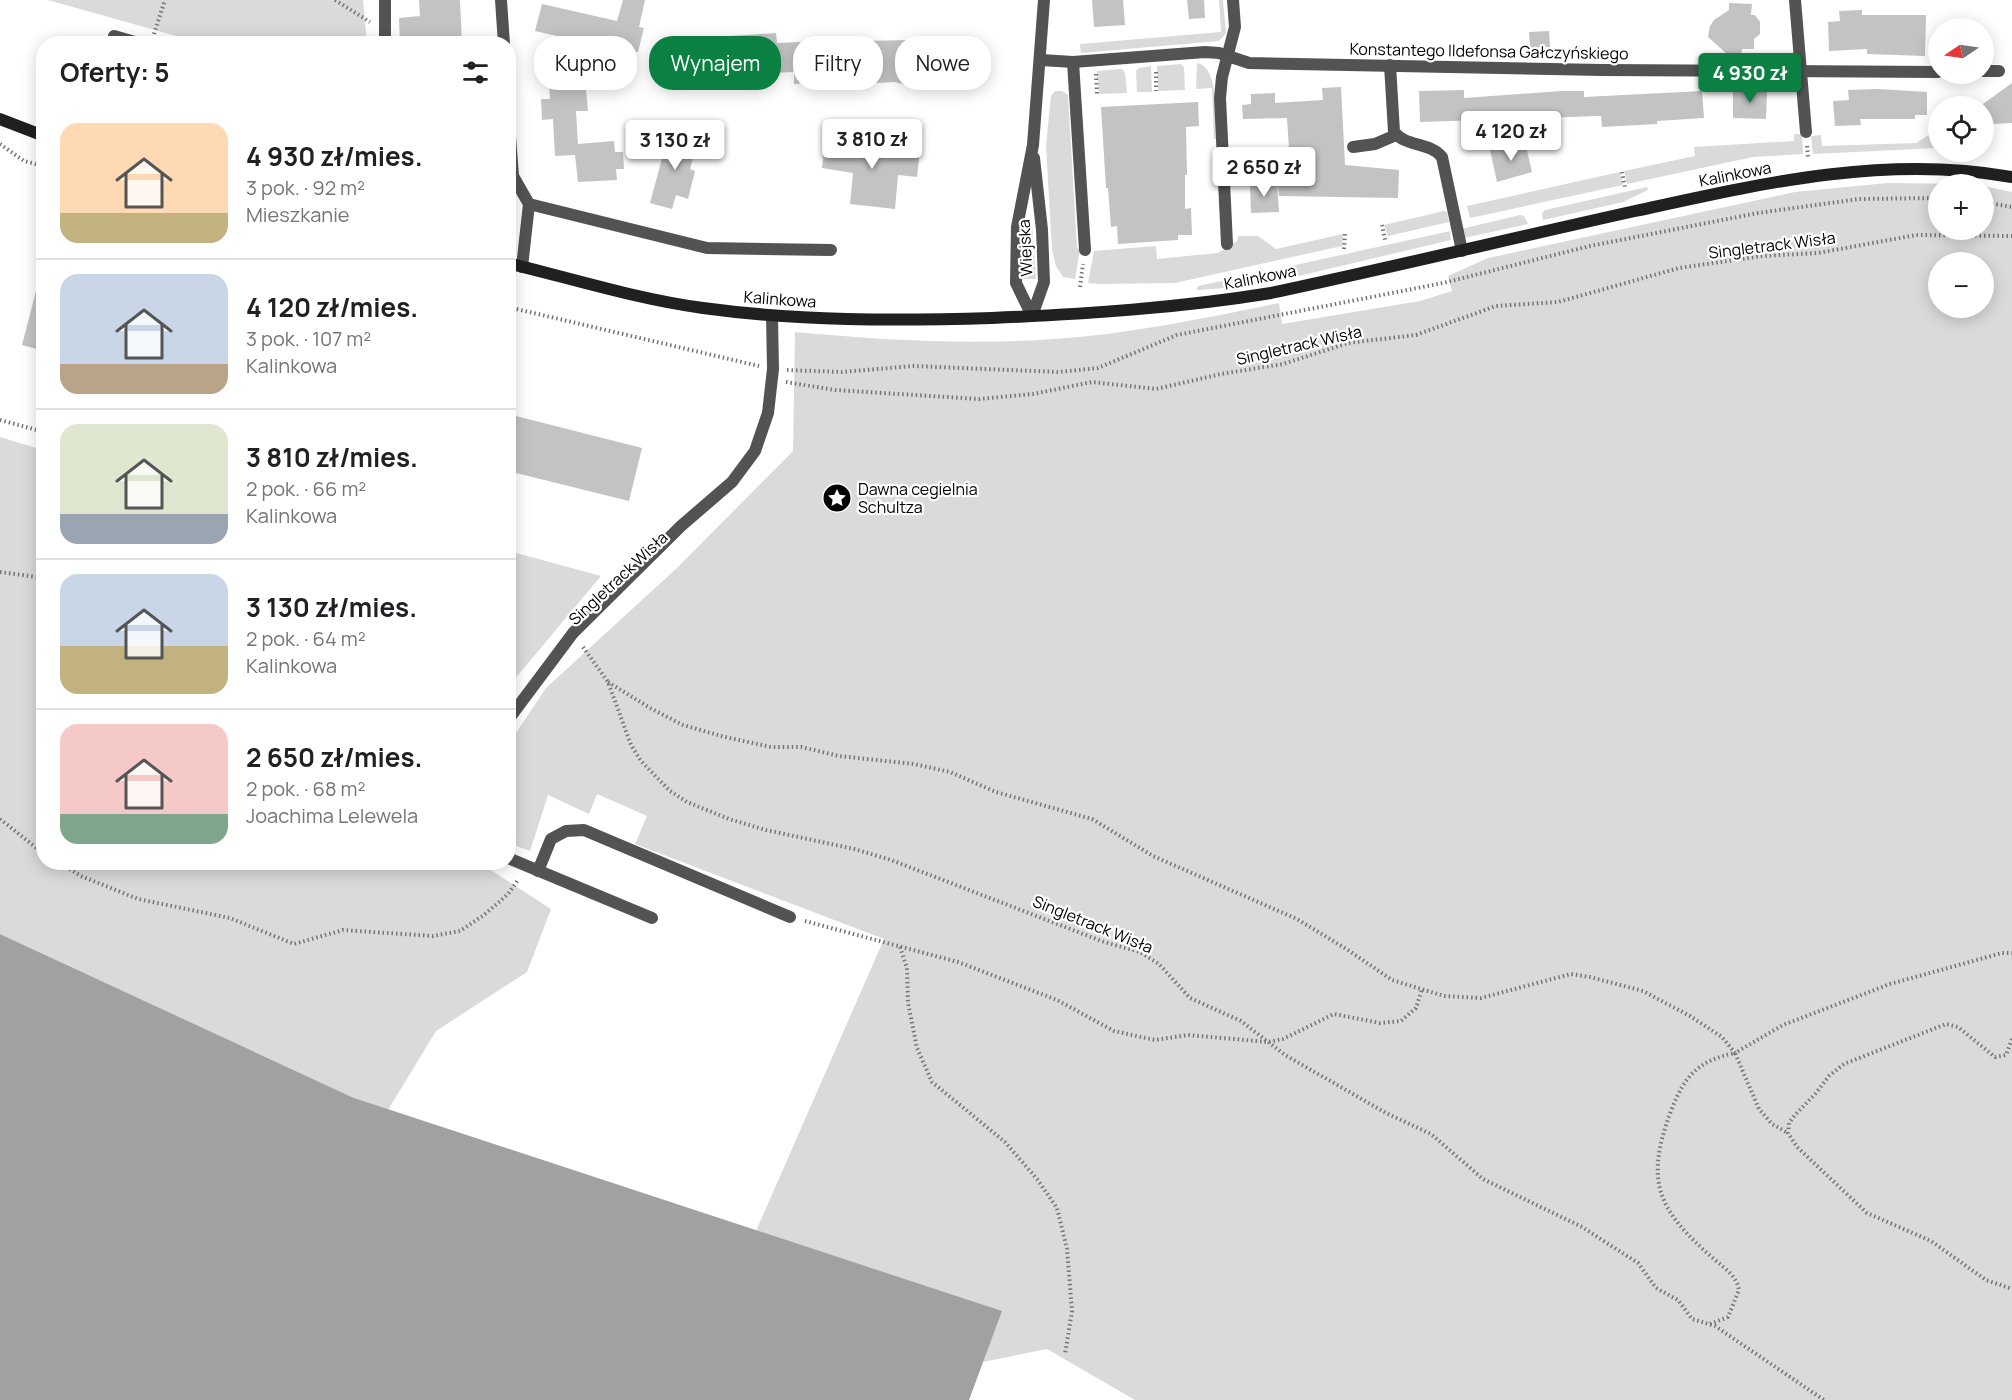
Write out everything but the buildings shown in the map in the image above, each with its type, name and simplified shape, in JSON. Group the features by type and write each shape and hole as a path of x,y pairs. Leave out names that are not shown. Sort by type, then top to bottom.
{"street":[{"path":"385,0 385,36"},
{"path":"501,0 503,36"},
{"name":"Wiejska","path":"1032,316 1016,283 1017,227 1033,145 1044,0"},
{"path":"1227,244 1220,98 1222,77 1235,27 1233,0"},
{"path":"1795,0 1806,132"},
{"name":"Konstantego Ildefonsa Gałczyńskiego","path":"1041,60 1073,62 1205,52 1249,63 1928,72"},
{"path":"1073,62 1085,250"},
{"path":"1390,65 1396,135 1435,150 1442,157 1462,251"},
{"path":"1994,71 1999,71"},
{"path":"0,119 36,133"},
{"path":"1353,147 1375,144 1396,135"},
{"name":"Wiejska","path":"1032,316 1044,282 1042,230 1033,145"},
{"name":"Kalinkowa","path":"516,266 629,294 699,308 772,316 910,320 1032,316 1203,304 1271,293 1677,202 1812,176 1863,170 1916,168 2012,177"},
{"path":"516,181 529,204 522,267"},
{"path":"529,204 706,248 831,250"},
{"path":"516,709 573,633 657,550 732,482 755,451 768,412 772,380 772,316"},
{"path":"532,869 551,839 566,831 584,830 790,917"},
{"path":"516,862 652,918"}],"path":[{"path":"153,36 165,0"},
{"path":"335,0 366,21 385,26"},
{"path":"0,144 24,161 36,164"},
{"path":"1622,172 1625,188"},
{"path":"1548,256 1758,213 1860,199 1928,198"},
{"path":"1994,204 2012,207"},
{"path":"1382,225 1386,240"},
{"path":"1344,249 1345,234"},
{"name":"Singletrack Wisła","path":"772,380 836,390 978,399 1033,394 1092,382 1156,389 1221,374 1283,364 1348,343 1416,335 1496,306 1558,302 1679,268 1761,256 1818,253 1916,235 2012,236"},
{"path":"1080,287 1085,250"},
{"path":"0,420 36,430"},
{"path":"0,572 36,577"},
{"name":"Singletrack Wisła","path":"573,633 608,682 631,745 641,761 670,791 687,802 729,819 766,830 854,849 891,860 1104,942 1140,952 1159,964 1190,998 1241,1021 1285,1055 1386,1113 1431,1134 1482,1179 1582,1227 1638,1263 1656,1288 1678,1300 1692,1318 1709,1324 1824,1400"},
{"path":"608,682 683,725 714,734 771,747 801,747 839,756 914,764 941,770 996,792 1092,819 1153,856 1297,919 1392,980 1444,996 1481,998 1571,974 1643,991 1690,1016 1722,1037 1735,1053 1759,1108 1772,1124 1788,1133 1797,1148 1867,1213 1931,1241 1986,1280 2012,1289"},
{"path":"0,819 36,848"},
{"path":"71,870 138,899 230,918 294,944 343,930 433,936 460,931 484,915 532,869"},
{"path":"790,917 958,962 1057,1000 1114,1031 1155,1040 1188,1035 1268,1042 1283,1039 1334,1014 1380,1023 1401,1021 1416,1008 1422,989"},
{"path":"900,946 907,968 908,1003 917,1048 932,1082 1005,1142 1037,1179 1057,1208 1067,1250 1072,1311 1065,1354"},
{"path":"1709,1324 1728,1317 1738,1295 1738,1284 1735,1278 1684,1232 1669,1212 1656,1173 1657,1156 1667,1121 1683,1086 1703,1062 1735,1053 1783,1025 1890,984 2002,953 2012,953"},
{"path":"1788,1133 1789,1123 1795,1115 1816,1094 1829,1076 1844,1064 1946,1024 1958,1027 1995,1057 2006,1055 2012,1039"}],"shaded area":[{"path":"48,0 363,0 366,36 176,36"},
{"path":"1219,0 1223,0 1226,33 1219,41 1081,53 1080,44 1221,32"},
{"path":"1197,63 1210,74 1213,84 1216,139 1214,139 1212,88 1196,89"},
{"path":"1181,64 1184,67 1185,90 1158,91 1157,66"},
{"path":"1151,66 1152,92 1137,92 1136,71 1139,68"},
{"path":"1122,69 1125,73 1127,93 1099,94 1097,71"},
{"path":"1055,91 1062,91 1068,95 1077,248 1080,249 1075,279 1063,277 1056,266 1052,250 1046,145 1051,96"},
{"path":"1794,134 1802,134 1803,154 1753,157 1627,184 1624,171 1695,156 1694,147 1794,141"},
{"path":"1821,135 1822,146 1916,143 1928,135 1928,148 1813,154 1811,136"},
{"path":"1620,172 1623,185 1470,218 1467,206"},
{"path":"1887,183 1928,184 1928,240 1994,240 1994,188 2012,192 2012,1400 1135,1400 1047,1349 983,1362 1001,1311 756,1231 884,939 635,844 647,816 597,794 589,814 548,795 530,851 516,846 516,733 546,688 678,567 793,451 795,332 924,341 1021,341 1082,337 1139,329 1279,303 1282,324 1420,301 1452,291 1448,276 1488,258 1795,192"},
{"path":"1647,187 1648,190 1623,202 1543,220 1542,214 1545,210"},
{"path":"1447,212 1449,222 1388,236 1384,225"},
{"path":"1524,216 1528,224 1464,238 1461,229"},
{"path":"1030,220 1036,279 1022,279 1027,224"},
{"path":"1450,231 1451,240 1290,278 1291,266"},
{"path":"1343,234 1342,246 1175,283 1088,283 1094,251 1156,246 1157,259 1218,253 1237,241 1238,236 1258,236 1276,249"},
{"path":"1272,270 1279,280 1243,287 1197,290 1198,286"},
{"path":"0,437 36,448 36,870 491,870 551,909 527,972 436,1031 388,1110 354,1098 0,934"},
{"path":"516,553 601,576 516,678"},
{"path":"0,934 354,1098 1002,1311 969,1400 0,1400"}],"place":[{"name":"Dawna cegielnia Schultza","path":"837,498"}]}
